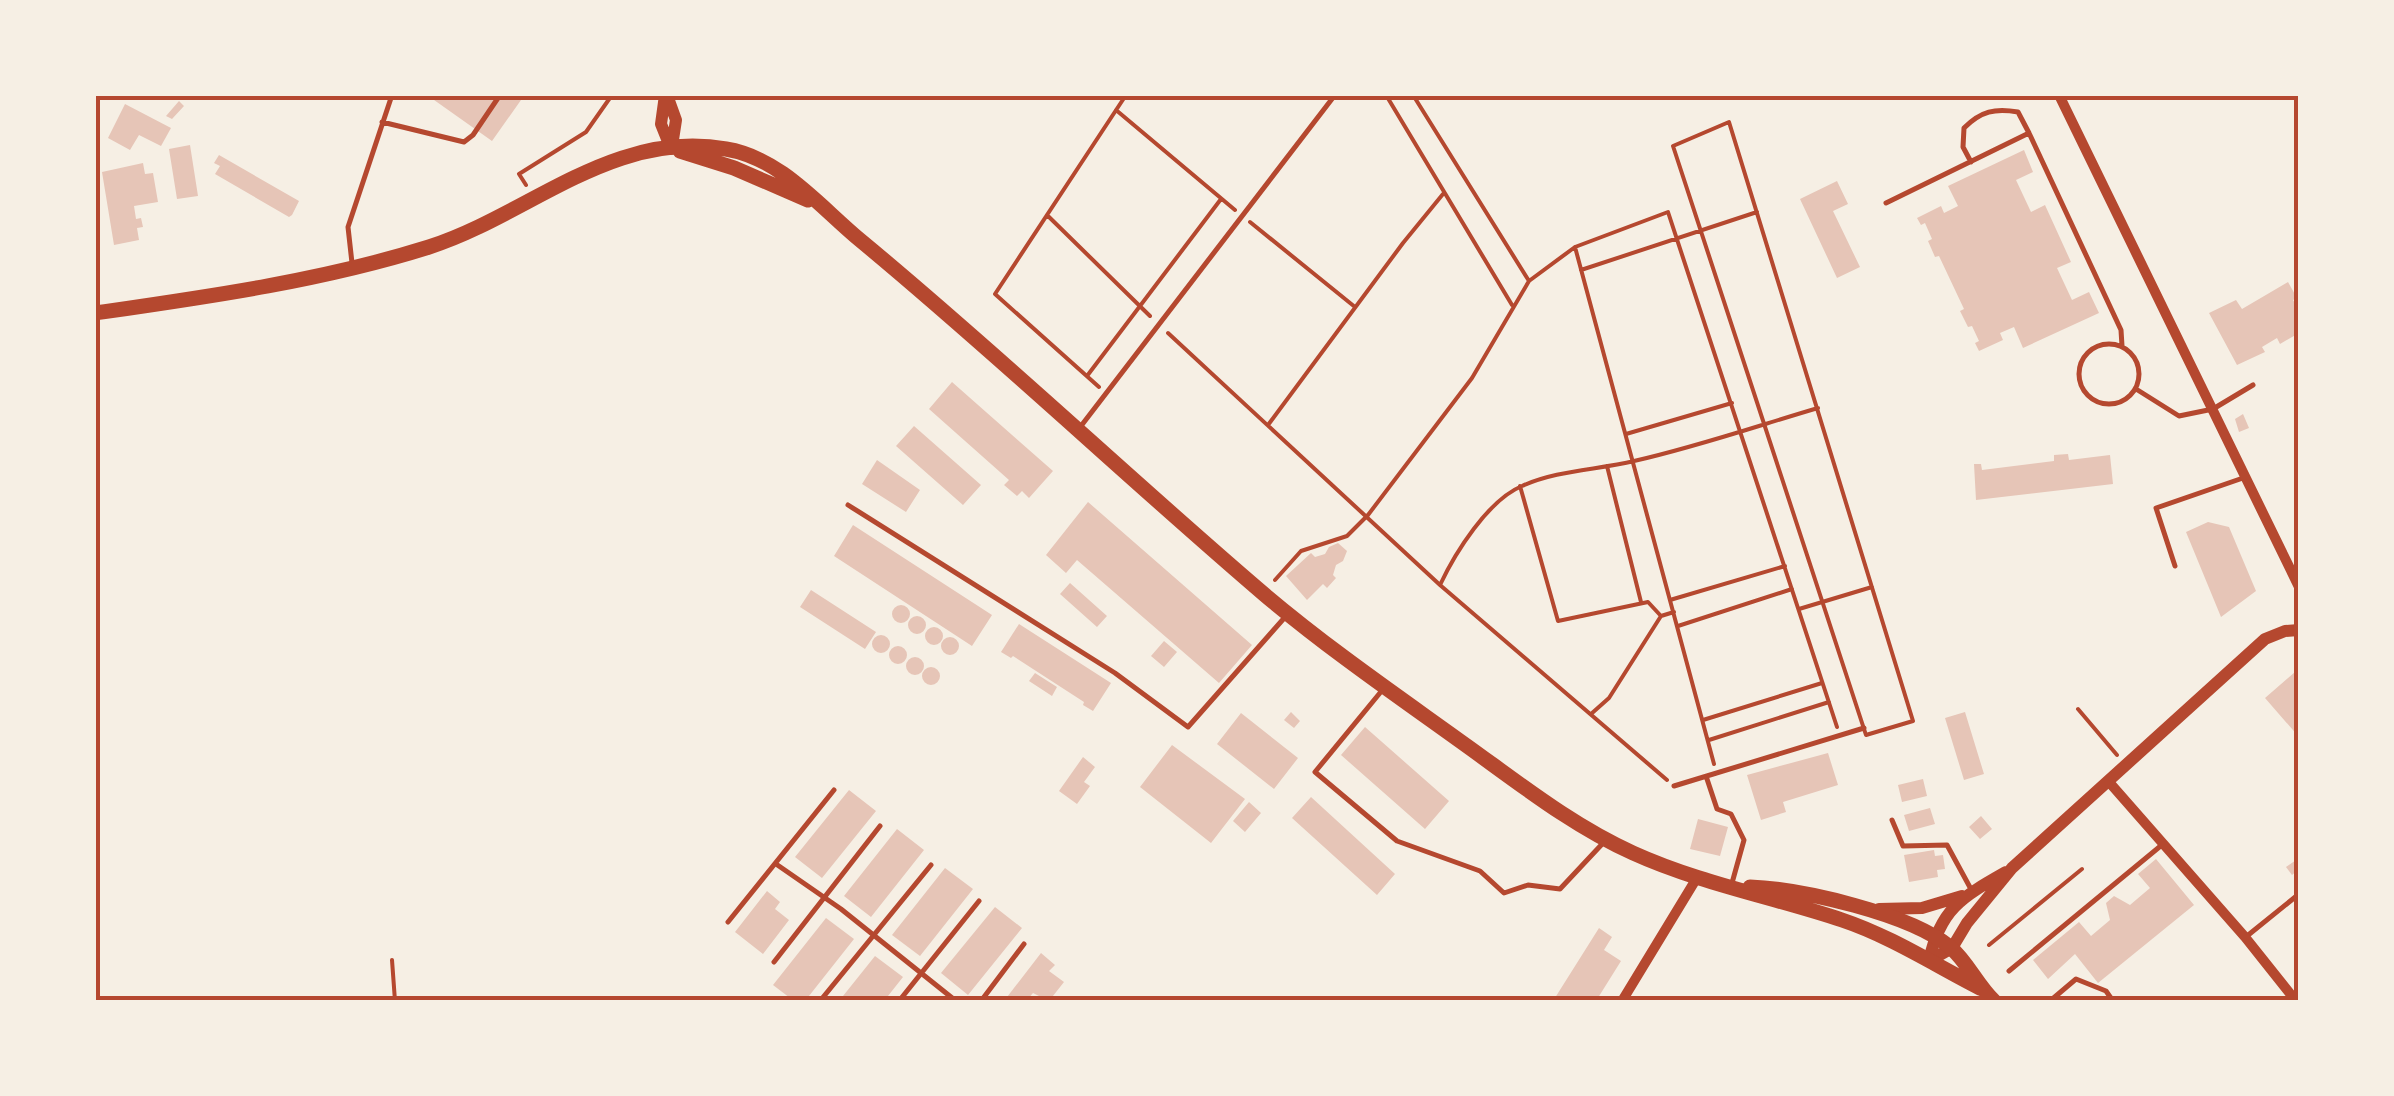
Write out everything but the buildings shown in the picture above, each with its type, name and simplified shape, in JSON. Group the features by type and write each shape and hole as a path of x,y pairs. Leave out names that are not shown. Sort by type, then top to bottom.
{"main road":[{"path":"95,312 214,295 424,248 470,232 608,161 639,152 671,149 734,168 816,204 935,302 1288,614 1545,802 1633,853 1843,920 1980,988"},
{"path":"1732,886 1777,888 1860,908 1934,938 1952,948 1994,1001"}],"street":[{"path":"666,95 676,120 671,149"},
{"path":"2058,95 2298,580"},
{"path":"1929,961 1952,948 2012,868 2264,639 2299,630"},
{"path":"2109,782 2246,937 2296,1001"},
{"path":"1860,908 1922,908 1968,893 2012,868"},
{"path":"1622,1001 1698,876"},
{"path":"1929,961 1934,938 1946,914 1968,893"}],"lane":[{"path":"352,266 348,227 392,95"},
{"path":"382,122 464,142 500,95"},
{"path":"1078,431 1335,95"},
{"path":"1971,162 1964,146 1964,128 1976,115 1996,109 2018,112 2121,330 2122,346"},
{"path":"1886,203 2030,133"},
{"path":"2109,343 2122,346 2138,364 2135,388 2120,402 2096,402 2082,387 2080,362 2088,352 2109,343"},
{"path":"2135,388 2179,416 2213,409 2253,385"},
{"path":"2175,566 2156,508 2246,478"},
{"path":"848,504 1115,672 1188,727 1288,614"},
{"path":"1385,687 1315,772 1397,841 1480,871 1504,893 1528,885 1560,889 1606,840"},
{"path":"1674,786 1864,728"},
{"path":"1706,776 1717,809 1731,814 1744,840 1732,886"},
{"path":"728,922 834,790"},
{"path":"1892,820 1903,846 1947,845 1968,893"},
{"path":"774,962 880,826"},
{"path":"2009,971 2163,844"},
{"path":"776,864 956,1001"},
{"path":"820,1001 931,865"},
{"path":"2246,937 2299,894"},
{"path":"899,1001 979,902"},
{"path":"981,1001 1024,944"},
{"path":"2050,1001 2076,979 2106,991 2114,1001"}],"path":[{"path":"520,174 586,132 612,95"},
{"path":"1106,394 995,294 1123,95"},
{"path":"1386,95 1512,306"},
{"path":"1413,95 1530,282"},
{"path":"1729,122 1913,722 1866,735 1767,423 1700,229 1674,146 1729,122"},
{"path":"1268,424 1443,194"},
{"path":"1087,376 1222,199"},
{"path":"1263,593 1301,551 1346,536 1368,515 1472,378 1530,282 1575,247 1668,212 1840,736"},
{"path":"1581,270 1757,212"},
{"path":"1047,215 1440,585 1674,786"},
{"path":"1575,247 1717,773"},
{"path":"1626,434 1732,403"},
{"path":"1440,585 1455,553 1500,500 1520,486 1633,462 1818,408"},
{"path":"1607,466 1642,603"},
{"path":"1520,486 1558,621 1648,602 1660,616"},
{"path":"1670,600 1785,566"},
{"path":"1799,609 1872,587"},
{"path":"1677,626 1792,590"},
{"path":"1590,714 1610,698 1660,616 1674,612"},
{"path":"1702,720 1823,683"},
{"path":"1708,740 1829,702"},
{"path":"2078,709 2118,755"},
{"path":"1988,945 2082,869"},
{"path":"392,960 396,1001"}]}
